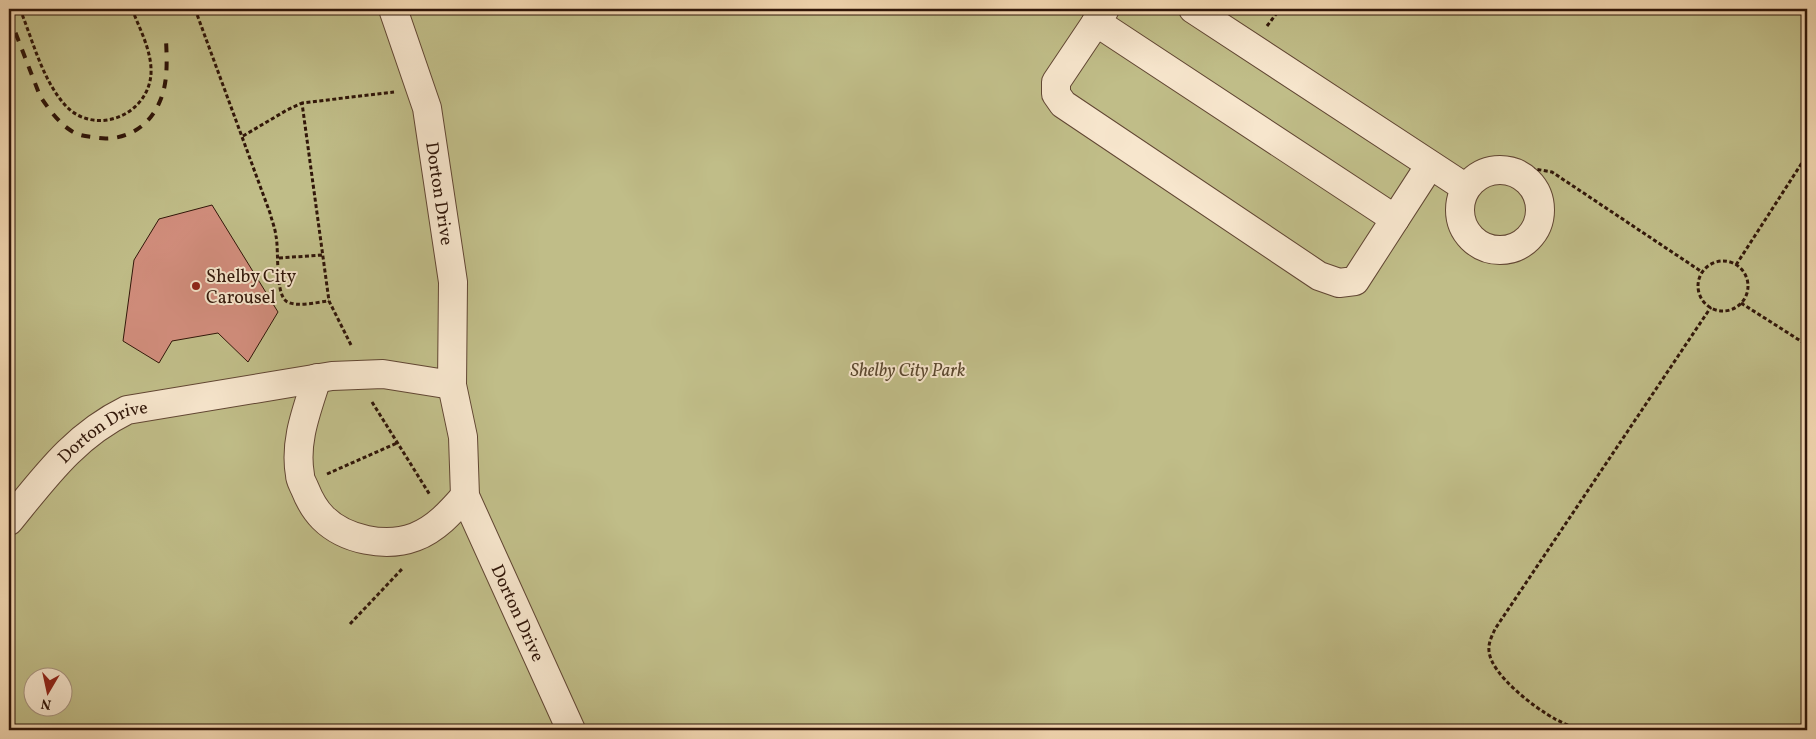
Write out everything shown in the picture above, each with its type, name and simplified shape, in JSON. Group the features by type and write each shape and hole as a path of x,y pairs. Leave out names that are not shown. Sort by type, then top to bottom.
{"street":[{"name":"Dorton Drive","path":"392,9 427,108 453,282 452,384 463,438 465,496 572,730"},
{"path":"1194,9 1466,188"},
{"path":"1395,219 1101,15 1056,82 1056,94 1063,104 1319,276 1339,283 1355,281 1430,166"},
{"path":"1501,169 1519,175 1526,179 1535,189 1540,202 1540,216 1536,229 1527,240 1516,247 1504,250 1491,249 1479,244 1469,236 1463,225 1460,212 1461,200 1466,188 1475,178 1487,171 1501,169"},
{"name":"Dorton Drive","path":"9,521 57,461 84,436 107,420 127,410 332,376 383,374 452,384"},
{"path":"317,378 298,443 300,477 309,498 322,517 338,530 358,538 376,541 394,542 415,537 432,528 465,496"}],"path":[{"path":"20,9 45,73 62,101 79,115 97,121 109,121 121,117 133,108 144,95 151,77 151,61 147,46 132,9"},
{"path":"195,9 270,213 276,235 279,285 282,295 286,301 294,304 329,301"},
{"path":"298,9 317,12 329,9"},
{"path":"243,136 302,103 420,89"},
{"path":"302,103 329,301 351,345"},
{"path":"1736,265 1807,155"},
{"path":"1519,175 1535,169 1552,172 1702,272"},
{"path":"278,258 323,255"},
{"path":"1723,261 1736,265 1744,272 1748,280 1746,296 1741,303 1727,310 1718,310 1711,307 1700,296 1699,280 1702,272 1715,262 1723,261"},
{"path":"1741,303 1807,345"},
{"path":"1580,730 1554,719 1511,686 1497,672 1489,652 1490,642 1495,629 1711,307"},
{"path":"368,395 435,502"},
{"path":"303,484 397,443"},
{"path":"350,624 406,565"}],"green space":[{"name":"Shelby City Park","path":"9,9 1807,9 1807,730 9,730"}],"building":[{"name":"Shelby City Carousel","path":"212,205 278,312 248,362 218,333 172,341 159,363 123,341 134,260 159,219"}],"railway":[{"path":"9,16 40,96 61,123 75,133 86,136 103,138 123,136 141,127 148,120 155,111 163,94 167,63 166,40"}],"place":[{"name":"Shelby City Carousel","path":"196,286"}]}
